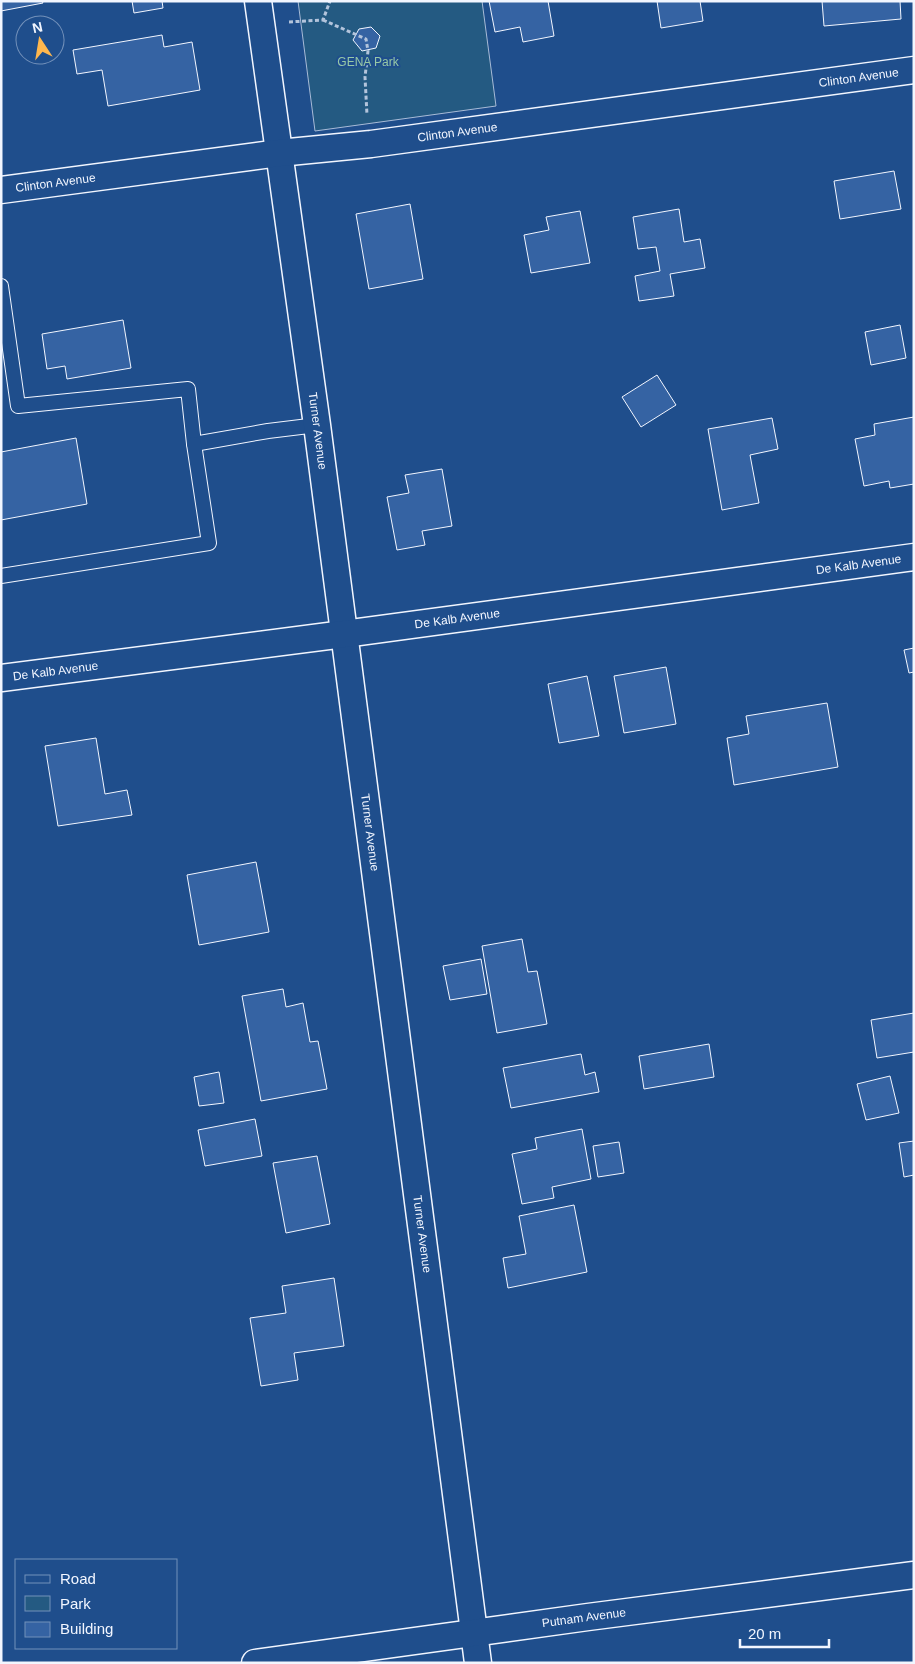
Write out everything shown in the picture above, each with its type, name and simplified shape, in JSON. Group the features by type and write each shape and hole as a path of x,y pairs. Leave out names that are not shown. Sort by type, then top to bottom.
{"street":[{"name":"Turner Avenue","path":"260,12 317,424 478,1663"},
{"name":"Clinton Avenue","path":"1,190 371,144 914,70"},
{"name":"De Kalb Avenue","path":"1,678 914,557"},
{"name":"Putnam Avenue","path":"256,1663 588,1617 914,1575"}],"lane":[{"path":"1,286 18,406 188,389 208,543 1,576"},
{"path":"194,444 268,430 317,424"}],"path":[{"path":"323,20 330,1"},
{"path":"260,12 323,20 366,39 368,51 365,77 367,117 371,144"}],"green space":[{"name":"GENA Park","path":"298,1 482,1 496,106 315,131"}],"building":[{"path":"1,1 42,1 43,3 1,11"},
{"path":"132,1 162,1 163,8 134,13"},
{"path":"489,1 548,1 554,36 523,42 520,27 495,32"},
{"path":"657,1 700,1 703,21 661,28"},
{"path":"822,1 900,1 901,19 824,26"},
{"path":"371,27 380,36 376,48 362,51 353,40 359,29"},
{"path":"162,35 164,47 192,42 200,90 108,106 102,70 77,74 73,50"},
{"path":"894,171 901,209 840,219 834,181"},
{"path":"410,204 423,279 369,289 356,214"},
{"path":"679,209 684,242 700,239 705,268 670,274 674,296 639,301 635,276 660,271 656,247 638,249 633,217"},
{"path":"580,211 590,263 531,273 524,235 549,230 546,217"},
{"path":"123,320 131,368 67,379 65,366 47,369 42,334"},
{"path":"900,325 906,358 871,365 865,332"},
{"path":"657,375 676,405 641,427 622,397"},
{"path":"914,417 914,484 890,488 889,481 864,486 855,439 875,435 874,424"},
{"path":"772,418 778,449 750,455 759,503 722,510 708,429"},
{"path":"76,438 87,504 1,520 1,452"},
{"path":"442,469 452,526 422,531 425,545 397,550 387,497 409,493 405,475"},
{"path":"914,648 914,672 909,673 904,650"},
{"path":"666,667 676,724 624,733 614,676"},
{"path":"587,676 599,736 559,743 548,684"},
{"path":"827,703 838,767 734,785 727,738 749,734 746,716"},
{"path":"96,738 105,794 127,790 132,815 58,826 45,746"},
{"path":"256,862 269,932 199,945 187,875"},
{"path":"522,939 528,972 537,971 547,1024 497,1033 482,946"},
{"path":"481,959 487,994 450,1000 443,966"},
{"path":"283,989 286,1007 303,1003 310,1042 318,1041 327,1089 261,1101 242,996"},
{"path":"914,1013 914,1052 877,1058 871,1020"},
{"path":"709,1044 714,1077 644,1089 639,1056"},
{"path":"581,1054 585,1075 595,1072 599,1092 511,1108 503,1068"},
{"path":"219,1072 224,1103 199,1106 194,1077"},
{"path":"890,1076 899,1113 866,1120 857,1084"},
{"path":"255,1119 262,1156 205,1166 198,1130"},
{"path":"582,1129 591,1179 552,1187 554,1198 522,1204 512,1154 537,1149 535,1138"},
{"path":"914,1141 914,1175 904,1177 899,1143"},
{"path":"619,1142 624,1173 598,1177 593,1146"},
{"path":"317,1156 330,1224 286,1233 273,1163"},
{"path":"574,1205 587,1272 508,1288 503,1258 526,1254 519,1216"},
{"path":"334,1278 344,1346 294,1353 298,1380 261,1386 250,1318 286,1313 282,1286"}]}
